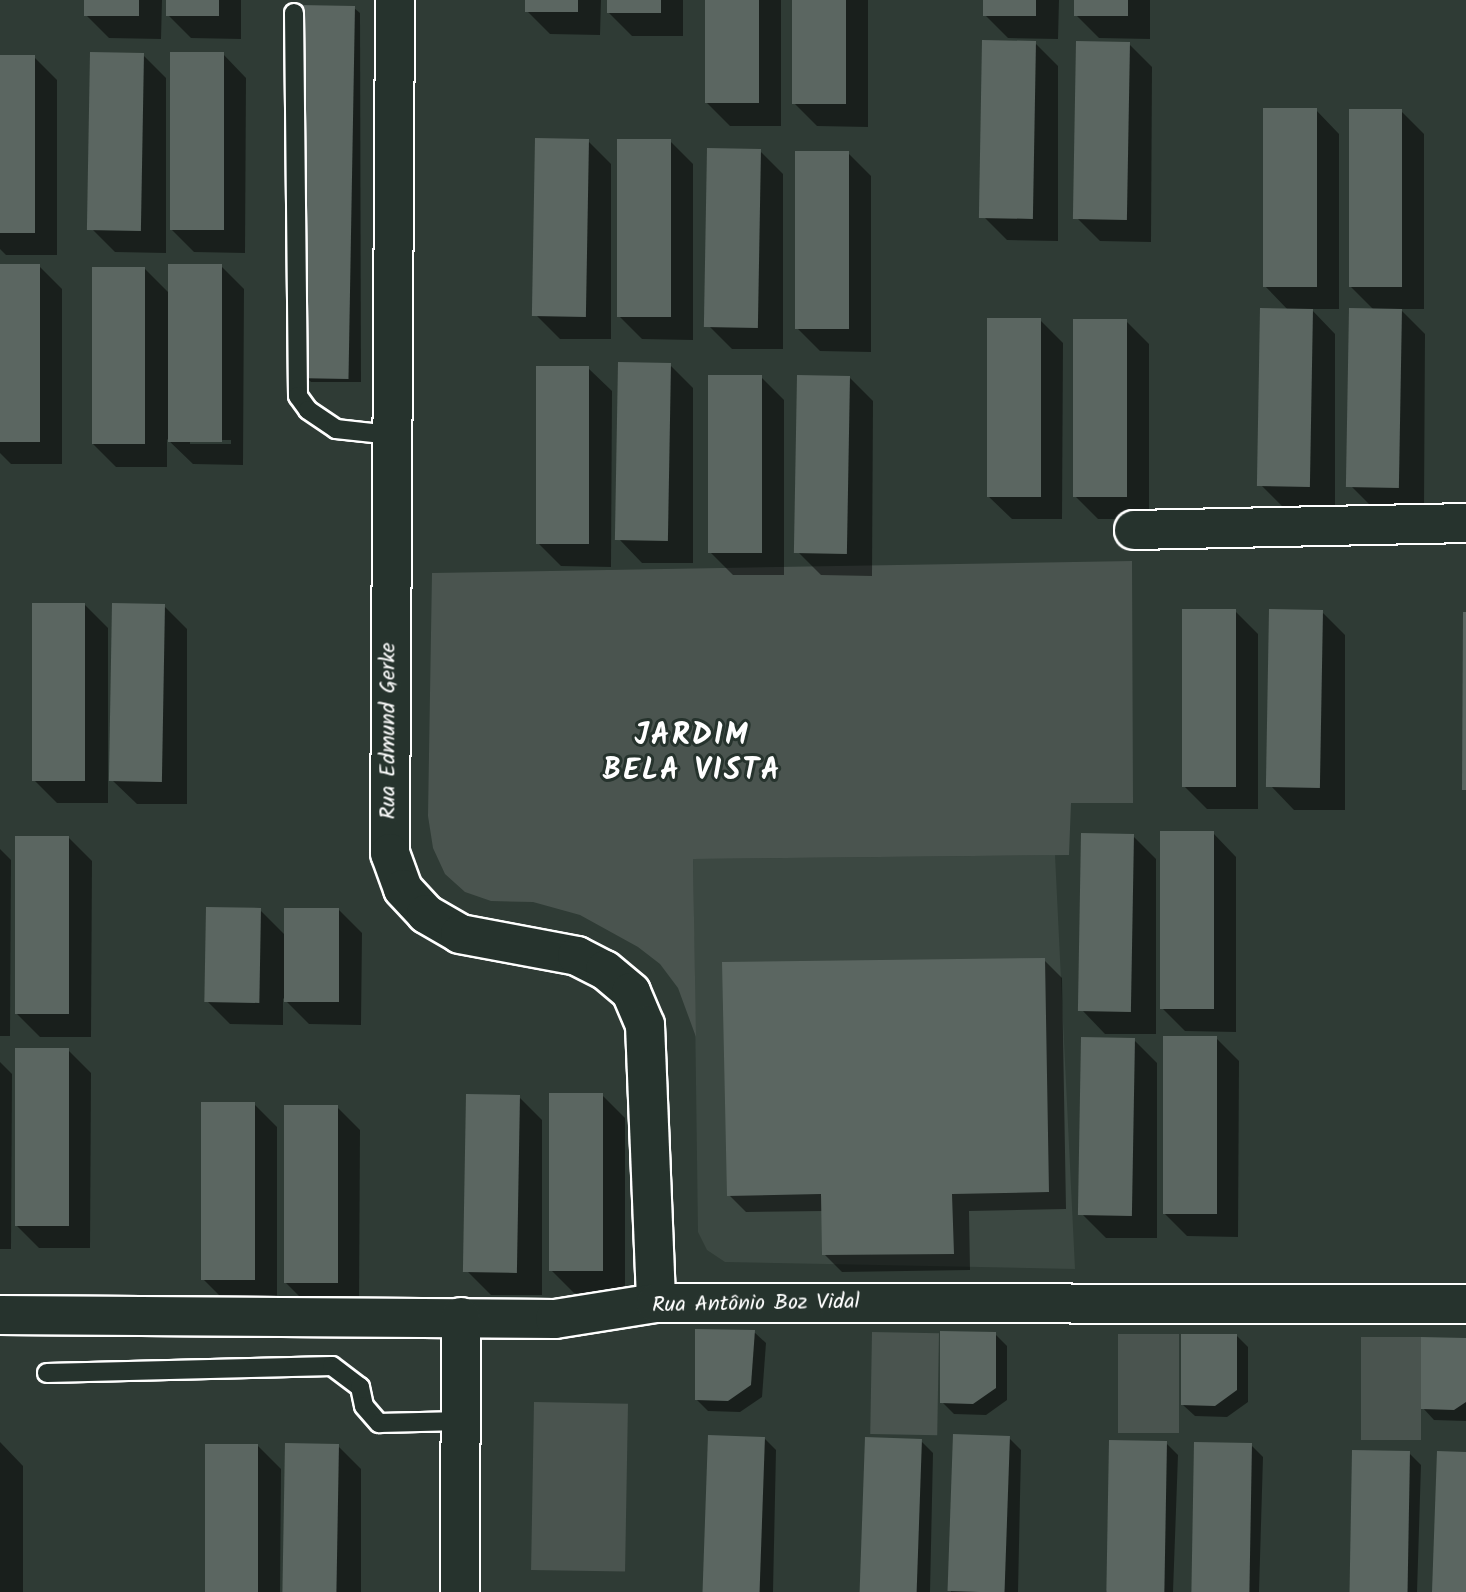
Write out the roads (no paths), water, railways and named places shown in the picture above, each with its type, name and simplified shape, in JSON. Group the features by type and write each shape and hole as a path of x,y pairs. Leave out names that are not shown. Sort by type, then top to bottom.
{"street":[{"name":"Rua Edmund Gerke","path":"395,0 390,435 390,853 403,889 426,914 449,927 577,956 605,970 631,992 645,1025 656,1303"},
{"path":"1134,530 1466,523"},
{"name":"Rua Antônio Boz Vidal","path":"0,1315 555,1319 656,1303 1466,1304"},
{"path":"460,1592 461,1317"}],"lane":[{"path":"294,13 298,396 308,410 336,429 390,435"},
{"path":"47,1373 332,1366 360,1387 364,1406 379,1423 461,1421"}],"district":[{"name":"JARDIM BELA VISTA","path":"692,753"}]}
